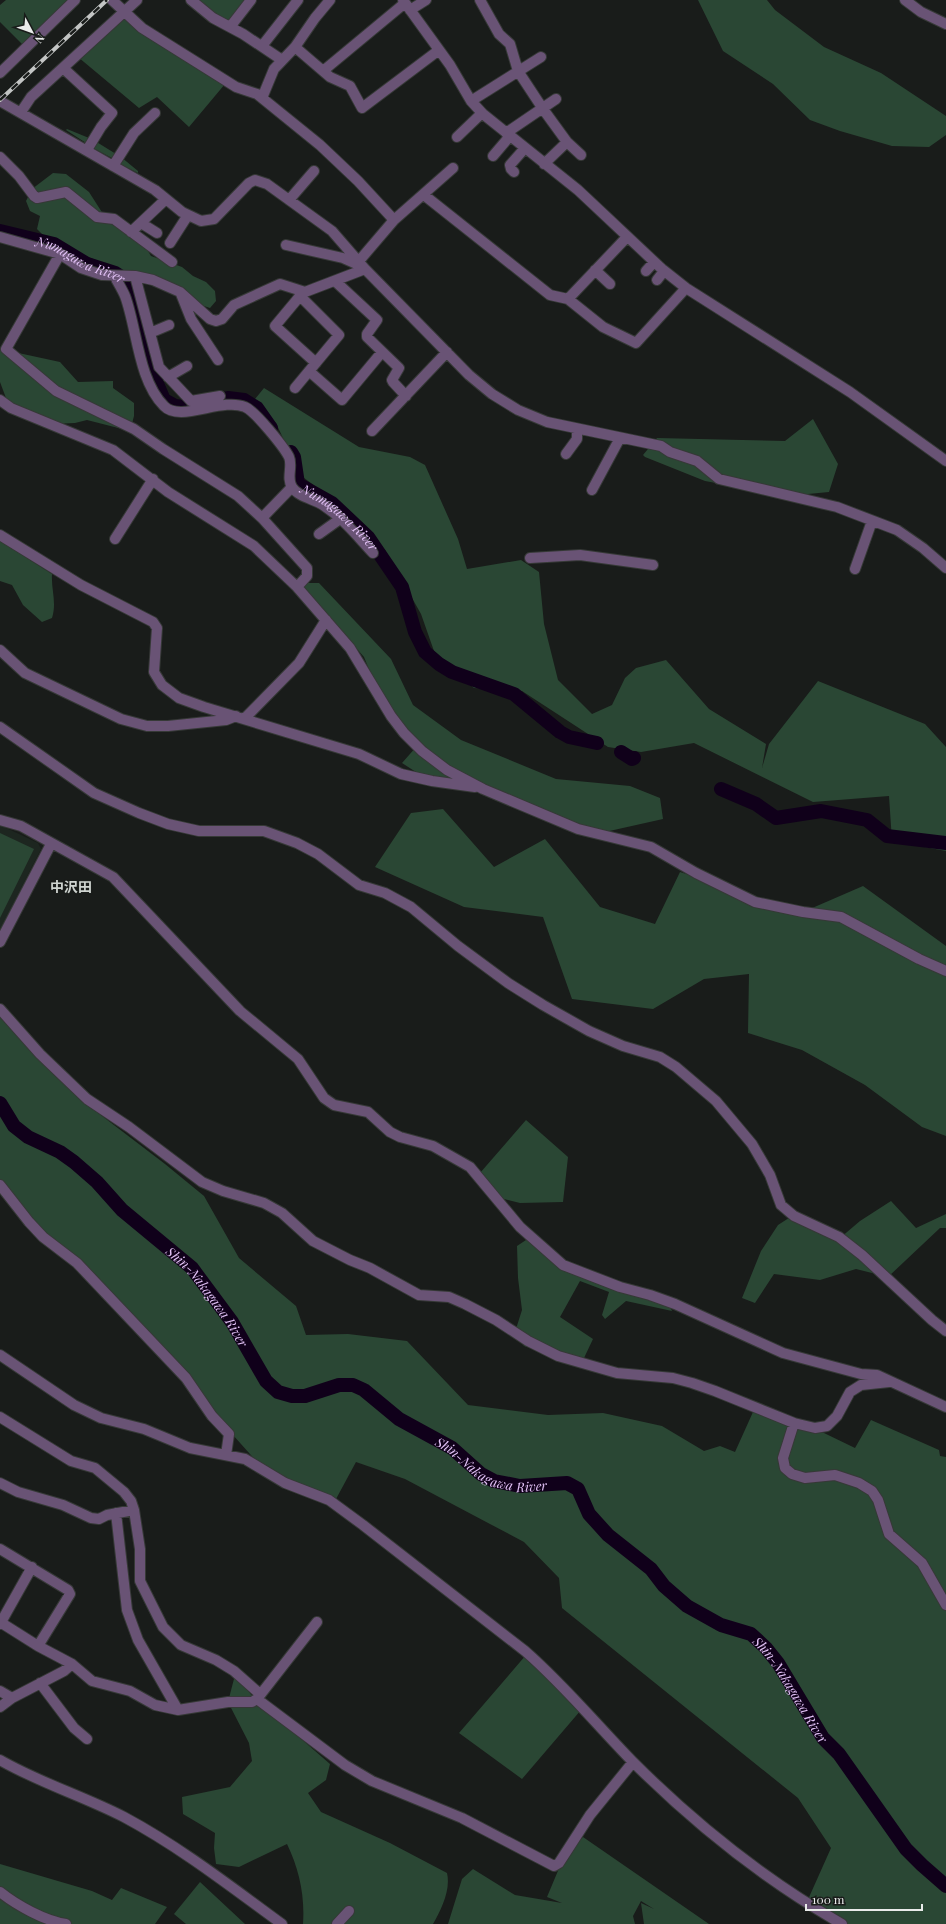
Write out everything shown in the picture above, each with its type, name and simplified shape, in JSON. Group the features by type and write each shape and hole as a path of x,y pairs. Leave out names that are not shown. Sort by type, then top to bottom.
{"street":[{"path":"0,73 75,0"},
{"path":"112,0 124,13 142,28 236,87 257,94 320,145 358,181 394,220"},
{"path":"17,110 137,0"},
{"path":"191,0 213,18 262,46 282,60"},
{"path":"230,27 251,0"},
{"path":"262,46 298,0"},
{"path":"262,98 274,69 295,47 314,18 330,0"},
{"path":"323,70 406,4 426,0"},
{"path":"480,0 499,34 510,44 518,71 542,109 567,142 581,154"},
{"path":"905,0 921,12 946,24"},
{"path":"406,4 439,50 471,101 482,114 578,190 627,237 639,256 654,262 686,288 850,392 946,461"},
{"path":"295,47 330,77 350,86 362,108 439,50"},
{"path":"471,101 541,57"},
{"path":"63,68 112,113 101,127 87,150"},
{"path":"493,156 508,135 556,99"},
{"path":"0,100 155,190 188,215 201,221 214,219 249,183 255,180 267,184 332,231 363,266 469,375 492,394 518,410 547,422 661,446 670,452 697,460 719,479 837,507 896,530 923,548 946,568"},
{"path":"113,166 134,133 155,113"},
{"path":"457,137 482,114"},
{"path":"544,164 567,142"},
{"path":"514,172 510,169 510,165 525,148"},
{"path":"0,157 19,176 37,198 66,192 97,217 114,219 172,262"},
{"path":"316,363 275,326 300,294 335,281 363,266 394,220 453,168"},
{"path":"288,200 314,171"},
{"path":"424,195 550,295 568,299 603,327 636,343 686,288"},
{"path":"131,232 166,199"},
{"path":"170,243 188,215"},
{"path":"141,223 157,233"},
{"path":"0,237 60,254 81,268 102,276 131,276 153,280 180,292 210,319 216,321 222,319 234,305 280,284 300,294 339,335 295,388"},
{"path":"568,299 627,237"},
{"path":"286,245 343,258 363,266"},
{"path":"60,254 6,348 56,391 134,429 163,450 238,496 262,518 307,568 306,576 297,587"},
{"path":"646,271 654,262"},
{"path":"596,270 610,284"},
{"path":"657,280 664,271"},
{"path":"131,276 150,333 159,367 191,401 220,396"},
{"path":"115,277 125,296 138,351 156,397 165,408 172,412 183,412 228,404 246,407 258,417 289,458 290,480 292,487 299,494 322,505 340,519 373,553"},
{"path":"335,281 376,320 366,334 367,337 399,368 392,380 406,396"},
{"path":"180,292 191,319 218,360"},
{"path":"150,333 169,325"},
{"path":"309,371 342,400 382,352"},
{"path":"372,431 447,352"},
{"path":"168,377 187,366"},
{"path":"0,400 11,408 113,450 153,479 168,492 254,546 297,587 350,648 391,716 404,732 422,751 447,770 483,789 578,829 651,847 696,874 756,902 789,910 841,918 919,959 946,971"},
{"path":"566,454 577,439 577,429"},
{"path":"592,490 620,438"},
{"path":"115,539 153,479"},
{"path":"262,518 292,487"},
{"path":"319,534 340,519"},
{"path":"855,569 872,521"},
{"path":"0,535 81,585 153,622 157,628 154,672 162,685 179,698 359,754 401,774 432,781 483,789"},
{"path":"530,558 580,555 653,565"},
{"path":"0,650 25,673 127,721 147,726 168,726 226,720 240,717 298,663 326,620"},
{"path":"0,727 94,793 139,813 168,824 199,831 264,831 297,842 318,854 359,885 385,893 411,907 458,946 508,983 543,1005 589,1031 623,1046 660,1057 676,1067 716,1101 752,1144 770,1175 781,1205 794,1216 839,1237 862,1255 932,1320 946,1331"},
{"path":"0,820 21,826 50,844 112,878 240,1011 298,1059 324,1098 334,1105 368,1112 390,1132 400,1137 433,1146 470,1167 520,1227 563,1265 620,1287 650,1295 675,1304 784,1353 853,1372 877,1376 946,1407"},
{"path":"0,942 50,844"},
{"path":"0,1009 40,1054 87,1099 107,1114 129,1127 202,1182 223,1191 264,1203 282,1213 313,1241 370,1268 419,1295 449,1297 464,1304 496,1320 528,1341 558,1356 617,1373 674,1378 692,1383 715,1390 794,1423 815,1428 827,1426 837,1416 850,1392 860,1385 889,1382"},
{"path":"0,1185 29,1222 43,1237 77,1263 186,1378 212,1416 229,1434 226,1455"},
{"path":"0,1355 74,1405 101,1418 144,1430 190,1448 245,1459 285,1484 329,1500 524,1651 550,1673 633,1762 730,1850 806,1904 842,1924"},
{"path":"0,1417 71,1461 95,1468 124,1492 131,1500 140,1549 140,1581 163,1627 181,1645 216,1660 234,1671 259,1697 345,1765 372,1781 462,1818 554,1866 559,1863 590,1815 633,1762"},
{"path":"794,1423 783,1458 785,1468 792,1474 805,1478 835,1475 859,1483 872,1491 878,1500 889,1534 922,1563 946,1605"},
{"path":"0,1483 18,1492 63,1505 91,1518 99,1519 116,1513 134,1510"},
{"path":"116,1513 127,1610 138,1640 178,1710"},
{"path":"0,1549 68,1590 70,1594 38,1646"},
{"path":"32,1568 0,1623 72,1664 92,1681 130,1691 155,1705 178,1710 228,1702 252,1702 259,1697 317,1622"},
{"path":"0,1707 12,1698 64,1671 72,1664"},
{"path":"40,1683 74,1728 87,1739"},
{"path":"0,1691 12,1698"},
{"path":"0,1760 22,1772 122,1816 163,1838 197,1860 282,1924"},
{"path":"0,1892 11,1900 56,1923 66,1924"},
{"path":"337,1924 349,1911"}],"shaded area":[{"path":"0,825 38,843 41,849 0,930"}],"green space":[{"path":"6,0 69,0 23,45 0,22 0,5"},
{"path":"192,0 249,0 231,26"},
{"path":"698,0 767,0 775,10 824,47 881,73 946,116 946,135 929,147 892,146 840,131 810,120 773,84 723,51"},
{"path":"124,16 225,84 189,127 157,97 139,108 78,57"},
{"path":"67,129 89,138 86,143 66,130"},
{"path":"95,141 116,154 113,158 93,148"},
{"path":"121,157 138,171 138,173 118,163"},
{"path":"53,173 66,174 89,192 105,217 139,236 151,256 182,267 193,276 206,282 215,291 216,301 210,308 198,304 144,278 109,271 96,260 78,253 65,243 44,236 37,229 40,216 30,211 26,201 32,189"},
{"path":"0,349 60,362 78,382 113,381 113,388 134,403 134,416 130,431 87,420 75,423 53,424 9,406 0,382"},
{"path":"264,388 359,447 410,457 425,465 458,539 467,569 521,560 539,572 544,624 558,680 592,714 612,705 625,678 636,668 666,660 709,709 766,744 762,768 769,744 818,681 925,724 946,747 946,851 892,841 889,796 813,802 694,743 641,752 608,747 522,691 474,688 434,651 421,614 385,550 319,489 300,475 276,423 251,404"},
{"path":"813,419 838,464 829,492 787,496 705,481 643,455 657,438 785,441"},
{"path":"0,541 52,574 54,607 52,618 42,622 23,605 12,585 0,581"},
{"path":"300,583 319,583 391,659 413,705 461,740 556,779 630,786 660,798 663,819 596,834 478,786 419,774 402,763 417,746 391,723 364,657"},
{"path":"443,809 494,867 545,839 600,907 655,924 680,872 803,912 863,886 946,946 946,1136 922,1127 865,1085 802,1050 748,1033 749,974 704,979 653,1009 572,999 543,917 464,907 375,867 411,813"},
{"path":"0,833 34,849 0,918"},
{"path":"0,1013 89,1106 204,1196 239,1258 296,1306 306,1335 348,1334 407,1341 468,1405 548,1415 603,1413 662,1426 704,1451 720,1446 735,1452 753,1412 824,1433 855,1448 871,1420 939,1450 940,1456 946,1457 946,1924 837,1924 806,1904 831,1848 798,1798 562,1608 559,1578 524,1542 405,1479 356,1462 336,1499 266,1472 138,1329 43,1237 0,1179"},
{"path":"526,1120 568,1157 563,1202 520,1203 500,1198 480,1173"},
{"path":"891,1201 916,1228 946,1214 946,1228 940,1228 888,1277 856,1269 820,1280 774,1274 755,1303 742,1298 761,1251 778,1225 792,1216 840,1238 860,1221"},
{"path":"529,1238 563,1265 668,1302 672,1311 626,1301 605,1319 602,1315 609,1292 580,1281 560,1317 593,1339 584,1358 567,1360 524,1346 515,1332 522,1310 518,1278 517,1246"},
{"path":"526,1655 581,1710 522,1779 459,1733"},
{"path":"235,1675 253,1697 330,1764 326,1780 308,1793 321,1812 390,1843 447,1873 448,1886 442,1906 433,1924 303,1924 303,1903 300,1882 295,1863 287,1844 239,1867 216,1864 214,1848 215,1833 183,1814 182,1797 230,1787 252,1761 249,1743 228,1702"},
{"path":"583,1837 709,1924 644,1924 641,1903 654,1909 641,1901 633,1916 635,1924 448,1924 462,1879 473,1869 515,1895 562,1903 547,1897 565,1854"},
{"path":"0,1864 92,1891 112,1900 121,1888 167,1907 155,1924 0,1924"},
{"path":"200,1882 245,1924 186,1924 174,1914"}],"waterway":[{"name":"Numagawa River","path":"0,231 54,244 87,264 115,273 129,282 137,299 143,351 164,400 175,406 183,407 228,398 244,400 257,408 271,428"},
{"name":"Numagawa River","path":"291,452 294,457 298,484 332,503 368,537 402,587 415,632 425,652 439,664 452,672 514,694 560,732 569,737 597,743"},
{"path":"621,752 632,759 634,758"},
{"name":"Numagawa River","path":"721,789 756,804 776,818 821,811 867,820 887,836 946,843"},
{"name":"Shin-Nakagawa River","path":"0,1103 14,1126 28,1137 60,1152 74,1162 97,1182 122,1210 192,1268 232,1322 266,1381 278,1392 292,1396 305,1396 339,1385 353,1385 364,1390 399,1419 452,1448 481,1474 494,1481 520,1486 567,1483 578,1489 589,1514 608,1535 651,1569 664,1586 687,1606 721,1625 751,1634 766,1648 778,1663 823,1738 839,1754 906,1849 946,1886"}],"railway":[{"path":"0,100 107,0"}],"district":[{"name":"中沢田","path":"71,886"}]}
